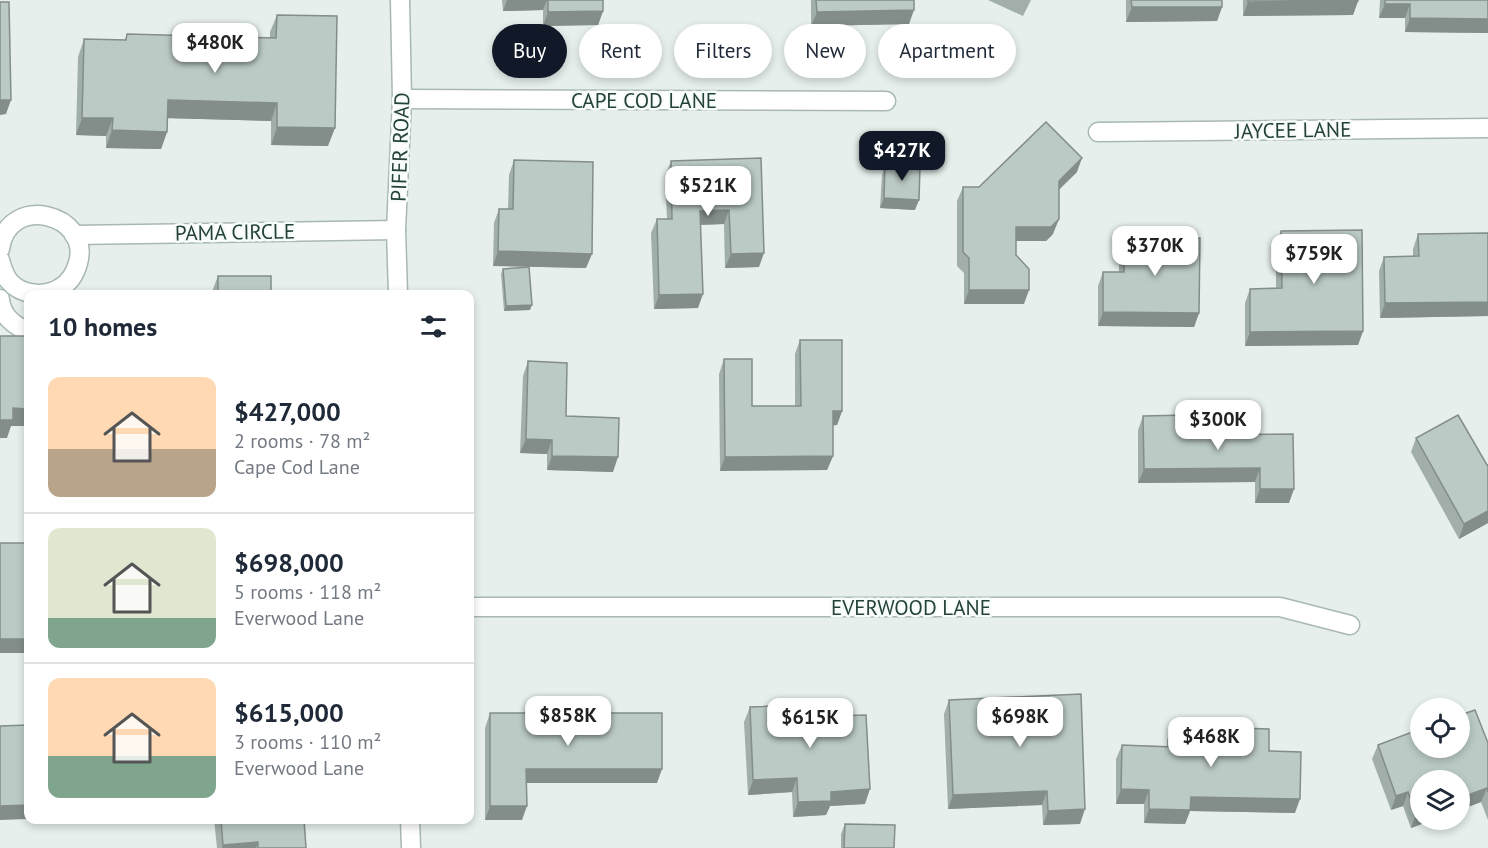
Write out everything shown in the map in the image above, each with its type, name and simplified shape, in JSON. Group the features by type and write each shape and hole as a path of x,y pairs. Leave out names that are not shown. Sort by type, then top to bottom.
{"street":[{"name":"PIFER ROAD","path":"398,290 396,230 402,99 400,0"},
{"name":"CAPE COD LANE","path":"402,99 886,101"},
{"name":"JAYCEE LANE","path":"1098,132 1488,128"},
{"path":"0,249 7,230 17,221 30,215 43,215 66,224 79,246 79,259 68,288"},
{"name":"PAMA CIRCLE","path":"74,235 396,230"},
{"path":"1,270 9,281 24,291"},
{"path":"0,299 6,316 24,330"},
{"name":"EVERWOOD LANE","path":"474,607 1280,607 1350,625"},
{"path":"410,824 411,848"}],"building":[{"path":"548,0 603,0 603,11 548,12"},
{"path":"816,0 914,0 914,10 817,12"},
{"path":"1131,0 1222,0 1222,7 1132,7"},
{"path":"1248,0 1358,0 1358,1 1248,2"},
{"path":"1385,0 1488,0 1488,19 1410,18 1410,4 1385,4"},
{"path":"0,2 9,2 11,100 0,100"},
{"path":"277,15 337,16 335,128 277,127 277,103 168,100 167,132 112,130 113,118 82,118 84,39 126,40 127,34 276,38"},
{"path":"1046,122 1082,158 1059,181 1059,219 1051,227 1016,227 1016,255 1029,269 1029,290 969,290 969,258 963,252 963,187 979,187"},
{"path":"761,158 764,253 731,254 729,210 700,211 703,294 659,295 657,219 672,219 671,161"},
{"path":"514,160 593,162 592,254 498,251 499,209 513,209"},
{"path":"885,165 920,166 919,200 884,198"},
{"path":"1362,230 1363,331 1250,332 1250,289 1282,288 1281,231"},
{"path":"1488,233 1488,302 1385,303 1384,257 1419,256 1418,234"},
{"path":"1124,237 1200,238 1199,313 1103,312 1103,272 1124,272"},
{"path":"529,267 532,305 506,306 503,269"},
{"path":"218,276 271,276 271,290 218,290"},
{"path":"0,336 24,336 24,409 13,408 13,420 0,420"},
{"path":"800,340 842,340 842,411 833,411 833,456 725,457 724,359 752,359 752,406 801,406"},
{"path":"528,361 567,363 566,416 619,418 618,457 552,456 552,440 526,439"},
{"path":"1188,415 1188,435 1293,434 1294,489 1260,489 1260,468 1144,469 1143,416"},
{"path":"1458,415 1488,465 1488,511 1464,524 1416,438"},
{"path":"0,543 24,543 24,639 0,639"},
{"path":"1081,694 1085,809 1048,811 1047,791 953,795 949,700"},
{"path":"832,704 832,716 866,715 870,789 831,792 831,801 798,802 797,778 753,780 750,707"},
{"path":"1475,710 1488,743 1488,792 1487,788 1470,794 1470,770 1410,770 1410,798 1408,792 1396,796 1378,745 1410,733 1410,758 1470,758 1470,712"},
{"path":"490,713 662,713 662,769 526,769 527,806 490,806"},
{"path":"24,725 24,805 0,806 0,726"},
{"path":"1173,726 1269,729 1269,751 1301,752 1300,799 1191,797 1190,810 1149,809 1149,790 1121,789 1122,745 1172,747"},
{"path":"221,824 304,824 306,848 258,848 258,842 223,845"},
{"path":"845,824 895,825 894,848 844,848"}]}
